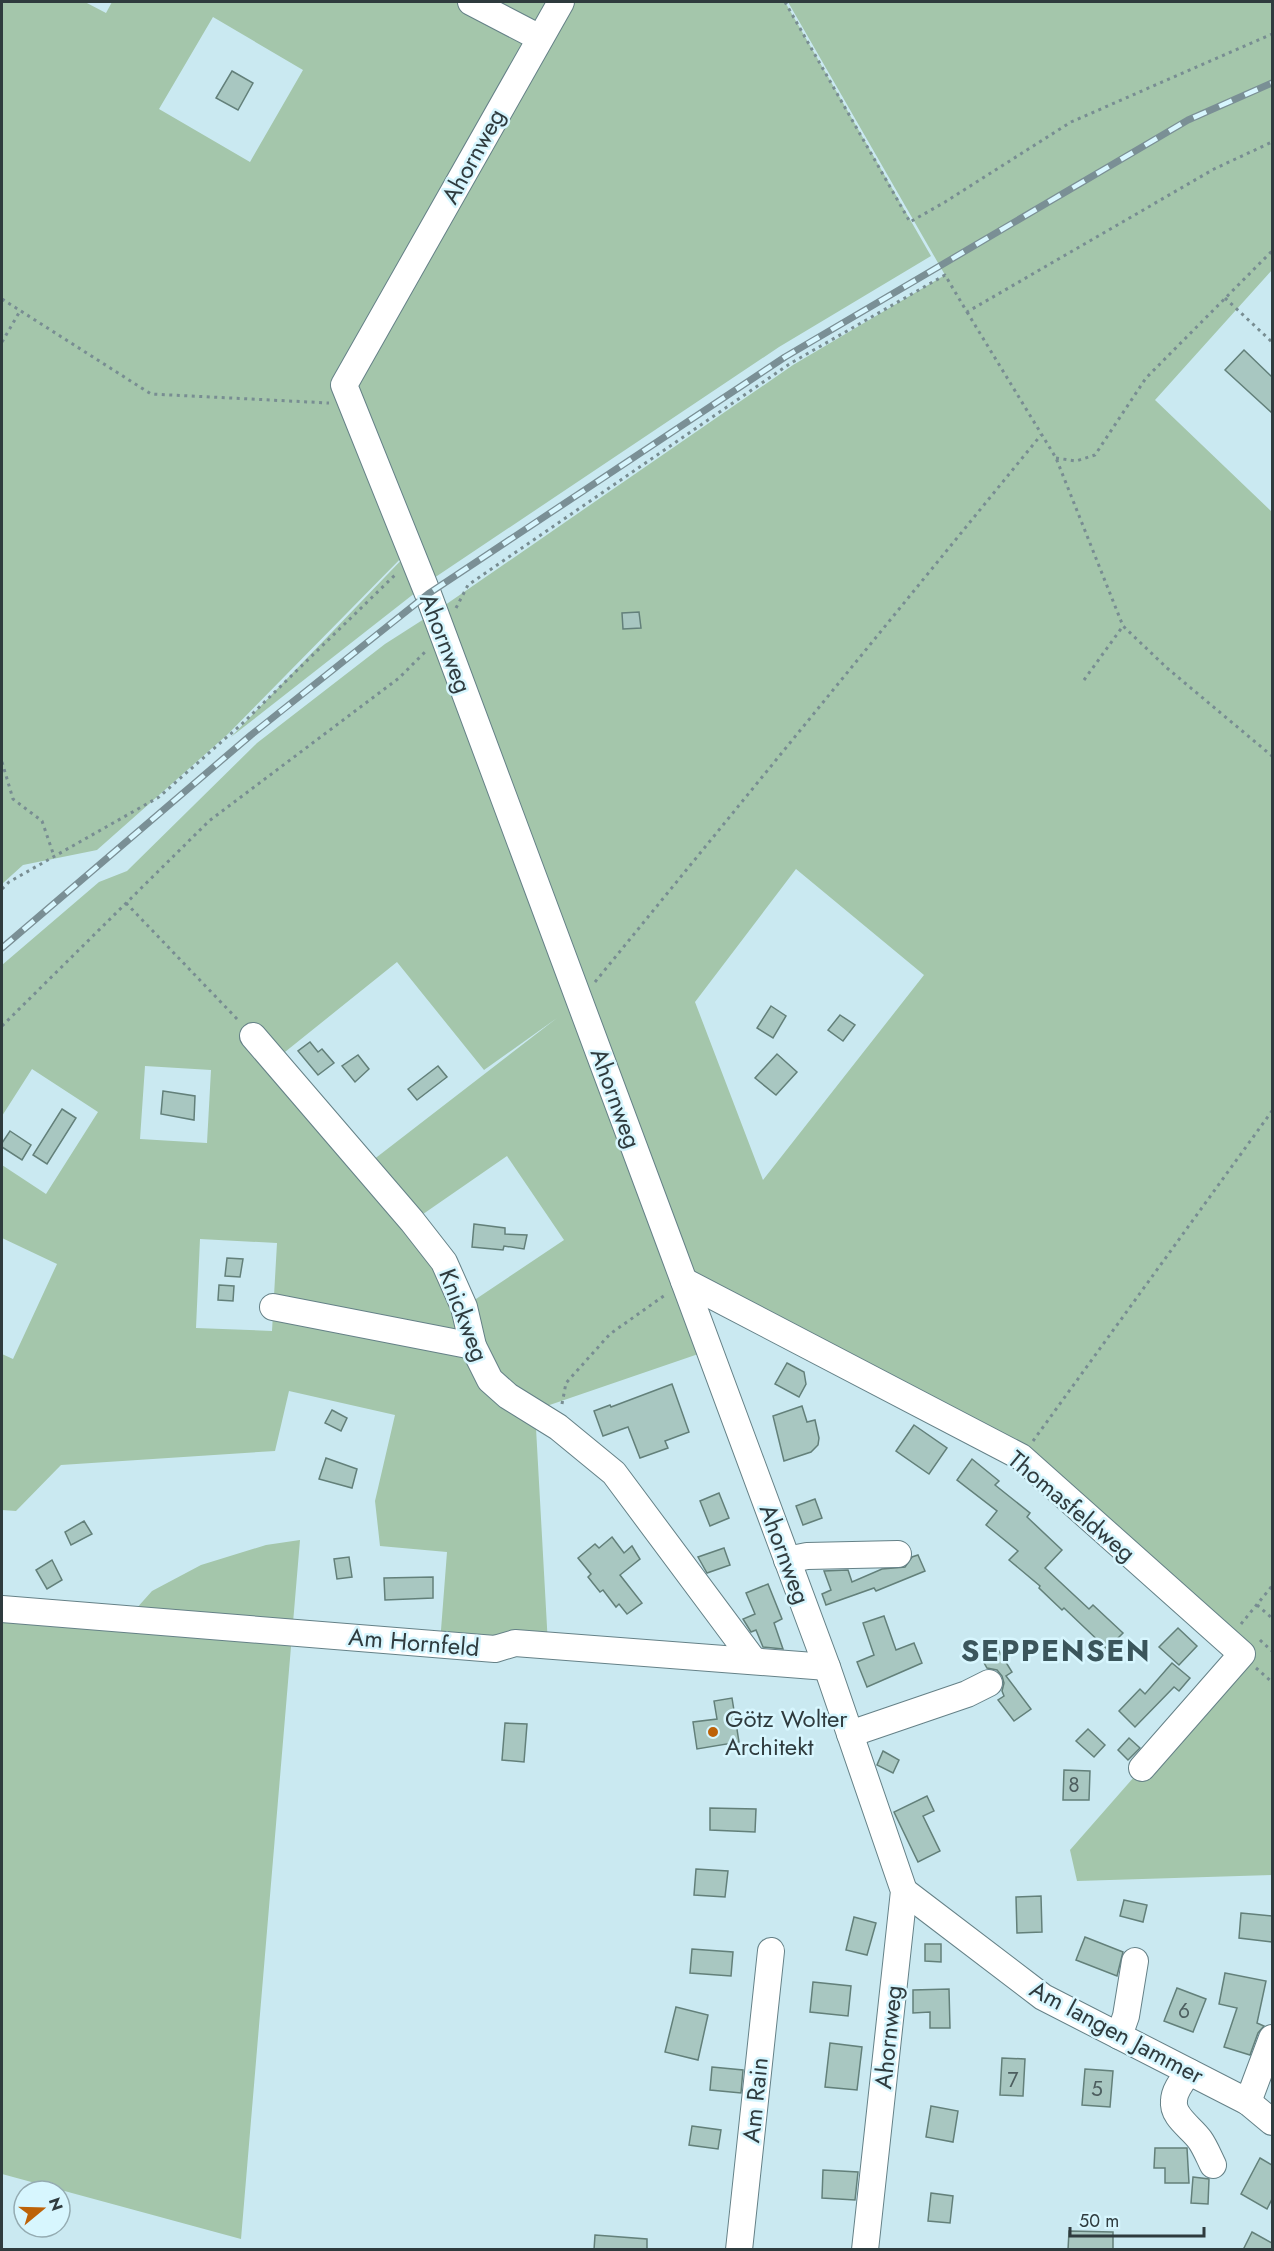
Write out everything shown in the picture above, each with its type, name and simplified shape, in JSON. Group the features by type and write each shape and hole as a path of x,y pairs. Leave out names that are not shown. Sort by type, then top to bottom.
{"street":[{"path":"471,2 540,38"},
{"name":"Ahornweg","path":"561,2 344,385 414,558 435,642 580,1001 827,1667 904,1891 865,2250"},
{"name":"Knickweg","path":"253,1036 412,1221 444,1262 464,1307 473,1346 490,1380 508,1396 558,1427 614,1473 754,1661"},
{"name":"Thomasfeldweg","path":"684,1281 1022,1457 1242,1654 1142,1768"},
{"path":"273,1307 473,1346"},
{"path":"787,1560 807,1556 897,1554"},
{"name":"Am Hornfeld","path":"2,1609 495,1649 515,1643 827,1667"},
{"path":"850,1734 967,1694 989,1683"},
{"name":"Am langen Jammer","path":"904,1891 1043,1997 1248,2102 1272,2122"},
{"name":"Am Rain","path":"739,2250 771,1951"},
{"path":"1119,2036 1126,2016 1135,1961"},
{"path":"1248,2102 1272,2038"},
{"path":"1189,2072 1177,2090 1173,2100 1174,2108 1179,2117 1200,2139 1213,2165"}],"path":[{"path":"785,2 910,222 1071,122 1272,34"},
{"path":"967,312 1214,169 1272,142"},
{"path":"1056,459 1076,461 1095,455 1146,378 1272,251"},
{"path":"2,1026 209,821 399,678 435,642 468,585 791,363 945,275 1056,459 1124,626 1167,668 1272,756"},
{"path":"1224,298 1272,342"},
{"path":"2,299 151,394 312,401"},
{"path":"2,342 21,311"},
{"path":"580,1001 1041,435"},
{"path":"2,889 9,882 159,797 244,722 414,558"},
{"path":"1084,680 1124,626"},
{"path":"2,762 13,800 42,821 55,857"},
{"path":"126,903 253,1036"},
{"path":"1022,1457 1272,1111"},
{"path":"558,1427 566,1383 610,1334 684,1281"},
{"path":"1241,1624 1272,1586"},
{"path":"1257,1605 1272,1618"}],"green space":[{"path":"2,2 85,2 106,13 112,2 556,2 341,384 409,550 228,734 97,850 23,865 2,884","holes":["213,17 303,70 250,162 159,109"]},
{"path":"559,2 785,2 931,256 779,347 434,578 231,737 411,550 344,385"},
{"path":"788,2 1272,2 1272,270 1155,400 1272,512 1272,1875 1077,1881 1070,1850 1241,1655 1021,1457 685,1282 710,1350 535,1410 548,1645 440,1643 447,1552 380,1546 375,1501 395,1415 289,1391 275,1451 61,1465 16,1511 2,1510 2,1354 13,1359 57,1264 2,1238 2,1165 46,1194 98,1112 32,1069 2,1116 2,965 99,882 127,871 257,743 385,644 435,612 793,365 945,275","holes":["796,869 924,975 763,1180 695,1002","397,962 484,1070 557,1018 364,1167 275,1060","145,1066 211,1070 207,1143 140,1139","507,1156 564,1240 464,1307 413,1221","200,1239 277,1243 272,1331 196,1328"]},
{"path":"300,1540 241,2239 72,2193 72,2179 20,2179 2,2174 2,1609 127,1619 152,1591 201,1565 266,1545"}],"building":[{"path":"232,71 253,83 238,110 216,98"},
{"path":"1244,350 1272,377 1272,413 1225,370"},
{"path":"639,612 641,628 623,629 622,613"},
{"path":"771,1006 786,1016 773,1038 757,1028"},
{"path":"840,1015 855,1025 843,1041 828,1030"},
{"path":"310,1042 318,1052 322,1049 334,1063 318,1075 298,1051"},
{"path":"777,1054 797,1072 776,1095 755,1078"},
{"path":"358,1055 369,1069 355,1082 342,1066"},
{"path":"438,1066 447,1077 417,1100 408,1089"},
{"path":"163,1091 195,1096 194,1120 161,1114"},
{"path":"62,1109 76,1118 47,1164 33,1155"},
{"path":"10,1131 31,1145 22,1160 2,1147"},
{"path":"474,1224 505,1228 505,1234 527,1235 524,1249 504,1246 503,1250 472,1247"},
{"path":"227,1258 243,1259 240,1277 225,1276"},
{"path":"219,1285 234,1286 233,1301 218,1300"},
{"path":"787,1363 804,1372 806,1384 799,1397 775,1384"},
{"path":"672,1384 689,1432 665,1441 668,1448 640,1458 628,1427 603,1436 594,1411"},
{"path":"802,1406 807,1422 815,1420 819,1438 818,1445 811,1452 784,1461 773,1416"},
{"path":"332,1410 347,1418 341,1431 325,1423"},
{"path":"914,1425 947,1448 929,1474 896,1451"},
{"path":"326,1458 357,1469 352,1488 319,1479"},
{"path":"972,1459 999,1481 995,1485 1030,1513 1027,1517 1062,1550 1045,1568 1089,1609 1093,1605 1123,1633 1107,1649 1009,1560 1018,1551 986,1525 997,1511 957,1480"},
{"path":"719,1493 729,1518 710,1526 700,1501"},
{"path":"815,1499 822,1518 803,1525 796,1506"},
{"path":"84,1521 92,1534 71,1545 65,1532"},
{"path":"612,1537 624,1553 632,1546 640,1559 620,1575 642,1603 627,1614 619,1604 616,1607 603,1590 600,1592 588,1577 591,1574 578,1558 595,1544 599,1548"},
{"path":"724,1548 730,1565 707,1573 698,1557"},
{"path":"918,1555 925,1571 876,1591 874,1588 826,1605 822,1594 831,1590 824,1571 848,1570 852,1582 882,1569 905,1567 912,1557"},
{"path":"349,1557 352,1577 337,1579 334,1559"},
{"path":"52,1560 62,1580 47,1589 36,1570"},
{"path":"433,1577 433,1598 385,1600 384,1578"},
{"path":"768,1584 782,1619 774,1623 783,1649 763,1647 756,1630 751,1632 743,1619 755,1614 746,1593"},
{"path":"884,1616 896,1650 914,1643 922,1663 867,1687 857,1662 874,1655 863,1623"},
{"path":"1178,1628 1197,1646 1179,1665 1159,1647"},
{"path":"999,1651 1012,1672 1006,1676 1031,1709 1014,1721 998,1700 1004,1696 1002,1676 997,1670 987,1668 983,1661"},
{"path":"1172,1663 1190,1678 1179,1691 1174,1687 1135,1727 1119,1711 1140,1689 1145,1694"},
{"path":"732,1698 739,1742 697,1749 693,1722 717,1719 714,1701"},
{"path":"505,1723 527,1724 524,1762 502,1760"},
{"path":"1088,1729 1105,1745 1094,1757 1076,1741"},
{"path":"1129,1738 1140,1748 1128,1760 1118,1750"},
{"path":"883,1751 899,1760 893,1773 877,1765"},
{"path":"1064,1770 1090,1771 1089,1800 1063,1800"},
{"path":"927,1796 934,1811 923,1816 940,1851 918,1862 894,1812"},
{"path":"710,1808 756,1809 755,1832 710,1830"},
{"path":"696,1869 728,1871 725,1897 694,1895"},
{"path":"1041,1896 1042,1932 1017,1933 1016,1897"},
{"path":"1124,1900 1147,1905 1143,1922 1120,1916"},
{"path":"1241,1913 1272,1916 1272,1942 1239,1938"},
{"path":"854,1917 876,1923 867,1955 846,1950"},
{"path":"1085,1937 1123,1952 1117,1976 1076,1960"},
{"path":"925,1944 941,1944 941,1962 925,1961"},
{"path":"692,1949 733,1952 731,1976 690,1973"},
{"path":"1225,1973 1266,1981 1257,2023 1264,2026 1258,2033 1250,2055 1224,2047 1237,2008 1219,2004"},
{"path":"813,1982 851,1986 848,2016 810,2012"},
{"path":"1177,1988 1206,1999 1193,2032 1164,2021"},
{"path":"949,1989 950,2028 930,2028 930,2012 913,2013 913,1990"},
{"path":"676,2007 708,2015 698,2060 665,2052"},
{"path":"830,2043 862,2047 857,2090 825,2087"},
{"path":"1002,2058 1025,2059 1023,2096 1000,2095"},
{"path":"712,2067 743,2070 741,2093 710,2090"},
{"path":"1085,2069 1113,2071 1110,2107 1082,2105"},
{"path":"931,2106 958,2111 953,2142 926,2137"},
{"path":"692,2126 721,2130 718,2149 689,2145"},
{"path":"1155,2148 1187,2148 1189,2183 1165,2183 1165,2168 1154,2168"},
{"path":"1260,2158 1272,2165 1272,2199 1267,2209 1241,2194"},
{"path":"823,2170 858,2172 855,2200 822,2198"},
{"path":"1193,2177 1209,2179 1208,2204 1191,2203"},
{"path":"931,2193 953,2196 950,2223 928,2221"},
{"path":"1069,2231 1113,2232 1113,2250 1068,2250"},
{"path":"1252,2232 1272,2243 1272,2250 1243,2250"},
{"path":"595,2235 647,2239 647,2250 594,2250"}],"railway":[{"path":"2,948 251,735 428,594 785,357 1188,120 1272,83"}],"place":[{"name":"Götz Wolter Architekt","path":"713,1732"}],"district":[{"name":"SEPPENSEN","path":"1056,1650"}]}
